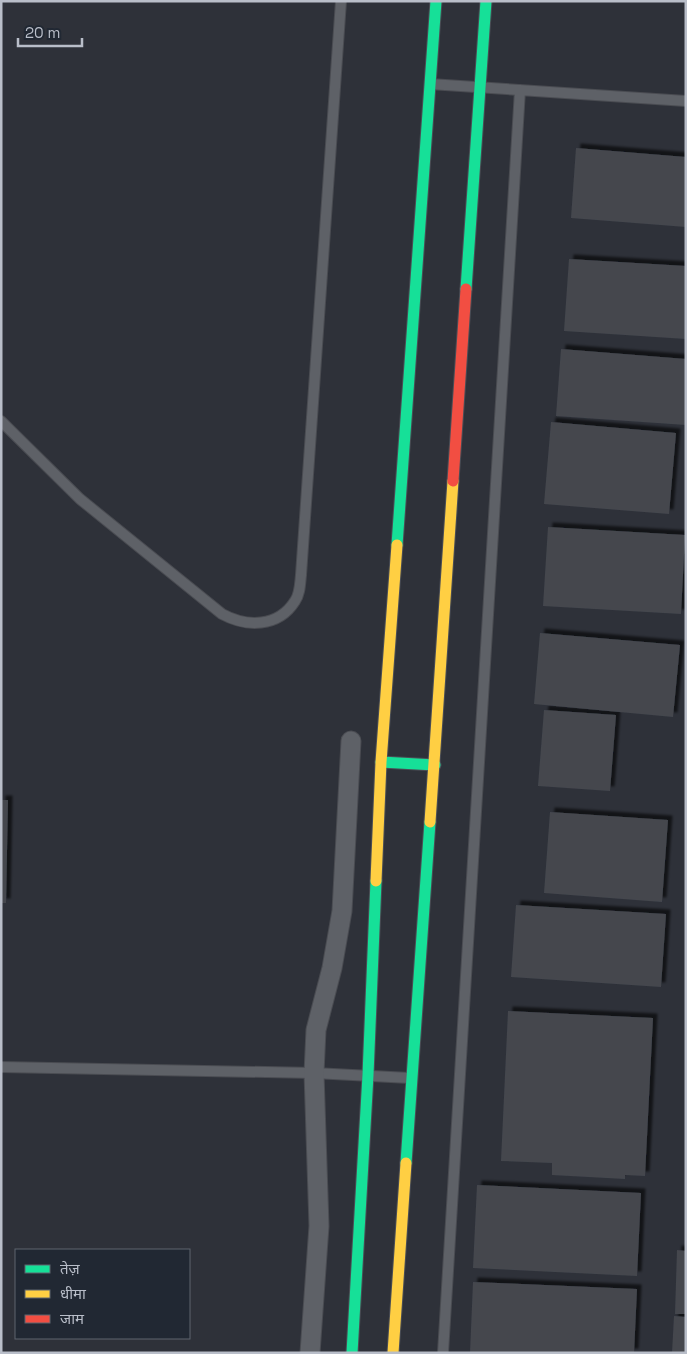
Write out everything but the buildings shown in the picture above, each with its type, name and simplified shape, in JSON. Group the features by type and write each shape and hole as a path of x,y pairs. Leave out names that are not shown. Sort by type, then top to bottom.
{"main road":[{"path":"352,1353 368,1075 381,762 436,1"},
{"path":"393,1353 411,1078 435,765 486,1"},
{"path":"381,762 435,765"}],"street":[{"path":"310,1353 319,1226 314,1073 316,1030 332,968 342,911 352,741"}],"lane":[{"path":"1,421 80,500 222,614 241,623 260,623 275,618 294,602 299,592 301,575 341,1"},
{"path":"430,84 686,101"},
{"path":"443,1353 520,90"},
{"path":"1,1067 314,1073 411,1078"}],"traffic: fast":[{"path":"397,545 436,1"},
{"path":"466,289 486,1"},
{"path":"381,762 435,765"},
{"path":"406,1163 430,822"},
{"path":"352,1353 368,1075 376,881"}],"traffic: slow":[{"path":"430,822 453,481"},
{"path":"376,881 381,762 397,545"},
{"path":"393,1353 406,1163"}],"traffic: jam":[{"path":"453,481 466,289"}]}
